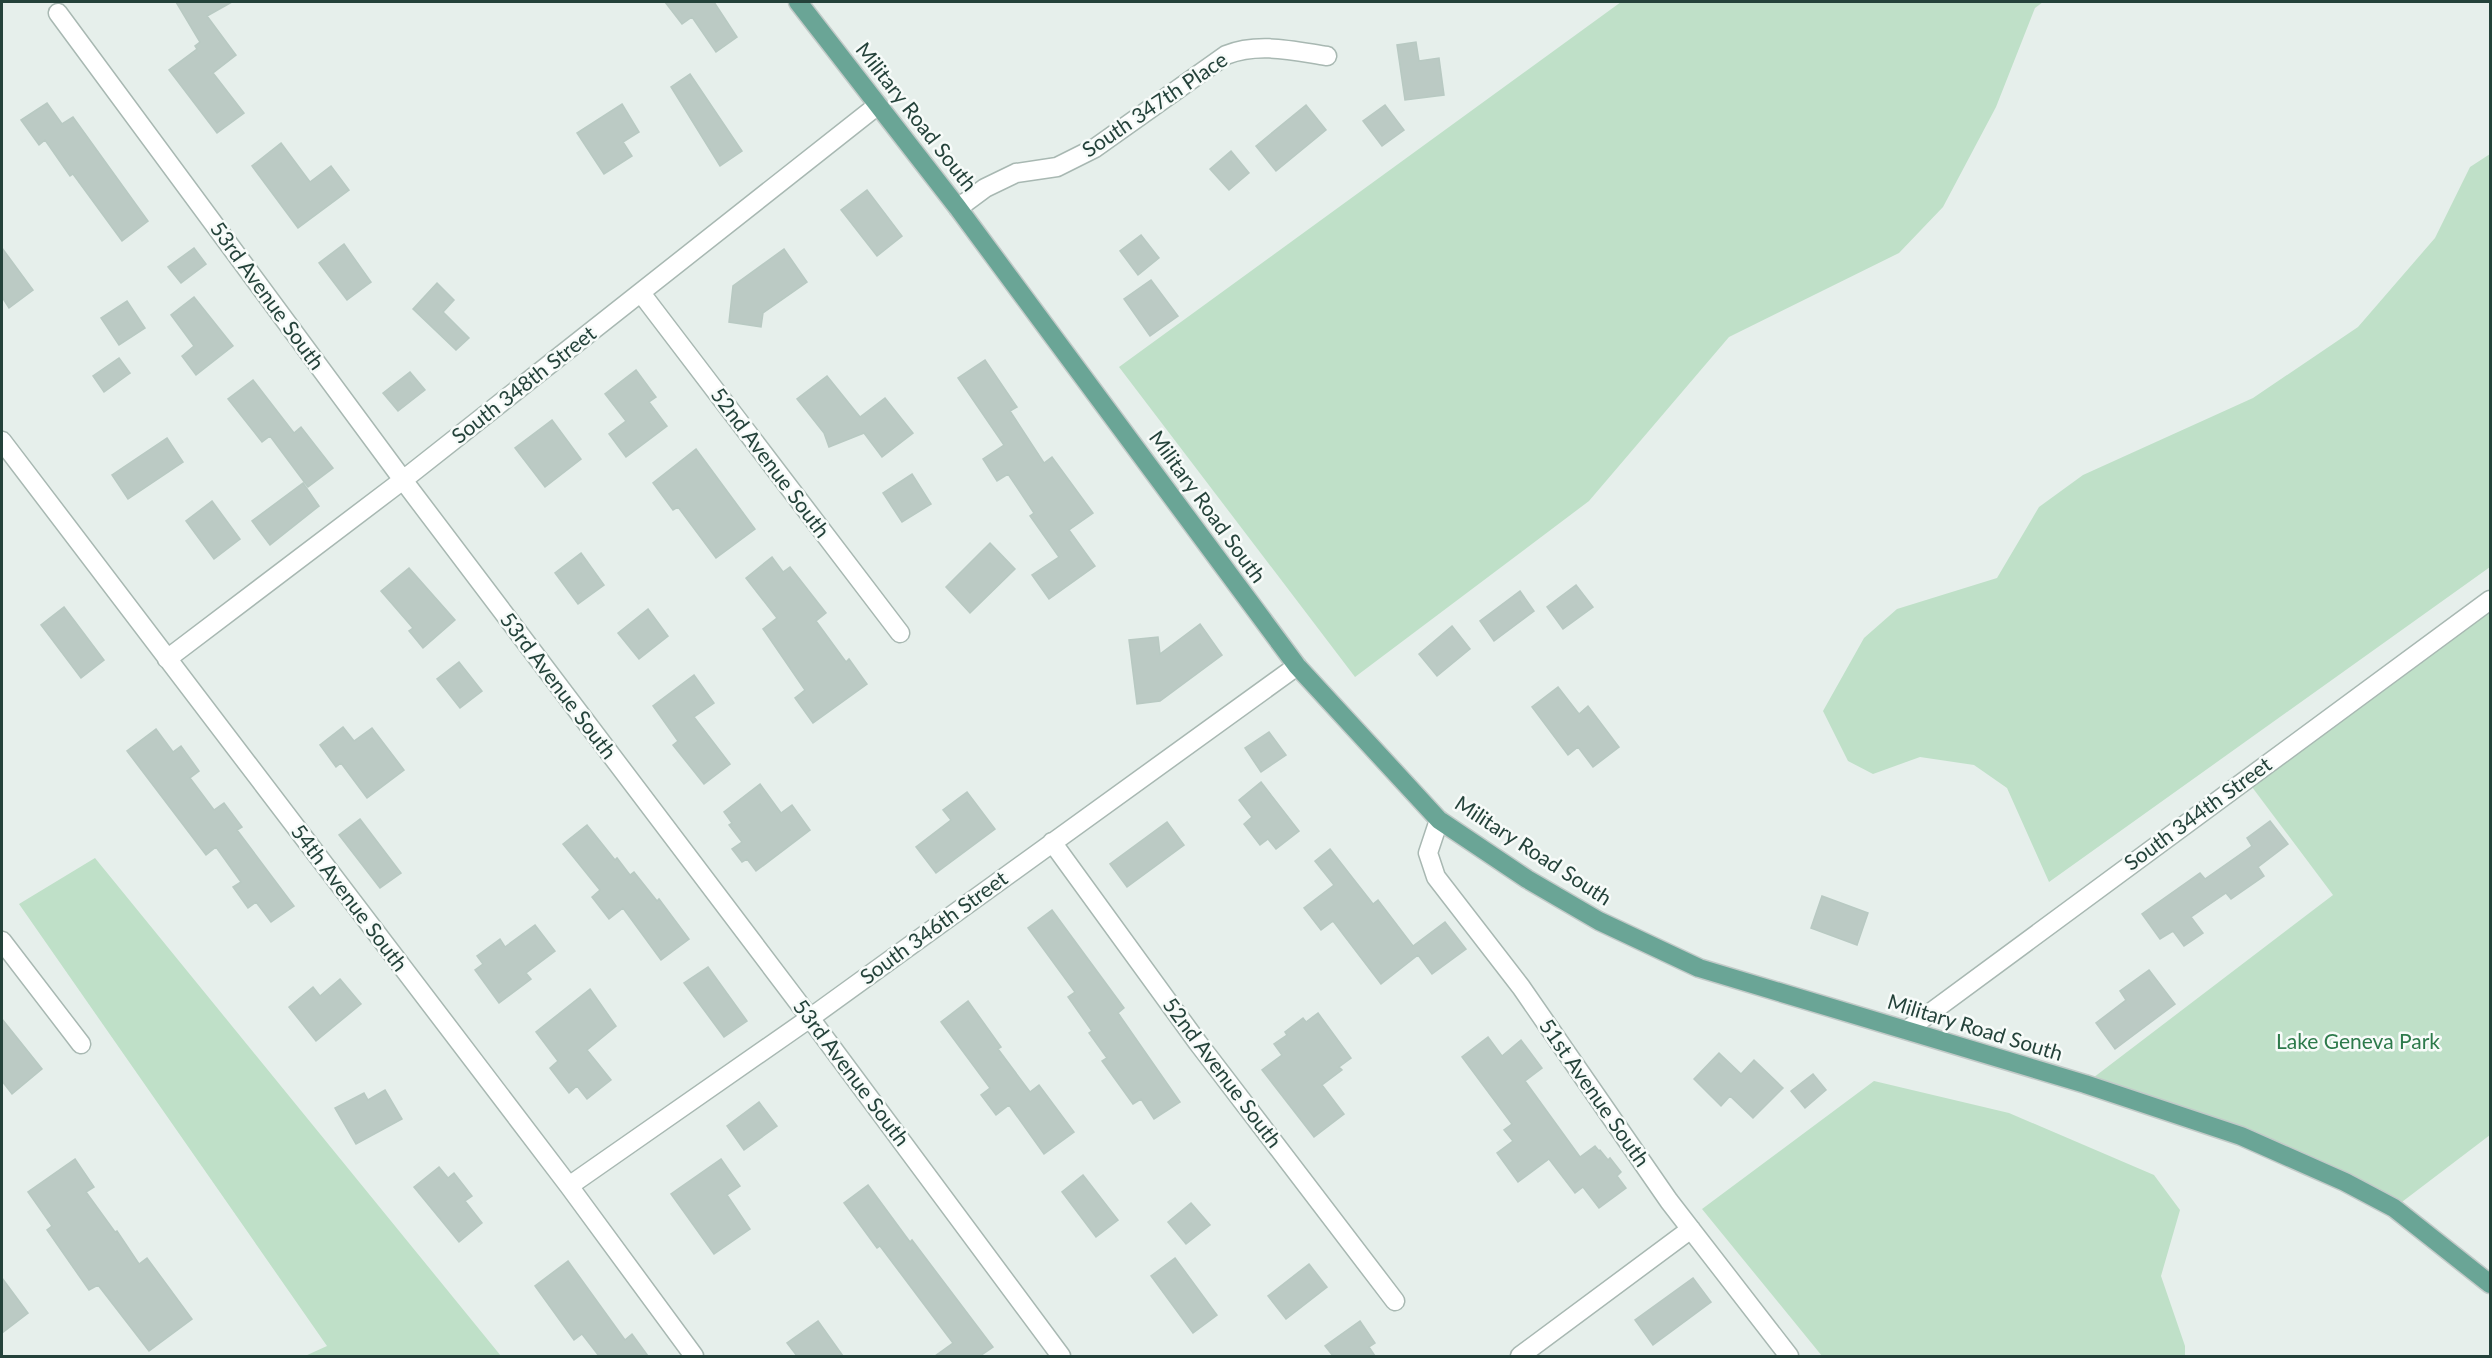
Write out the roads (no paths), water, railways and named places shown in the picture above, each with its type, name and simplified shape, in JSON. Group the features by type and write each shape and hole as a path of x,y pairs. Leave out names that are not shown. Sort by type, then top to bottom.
{"main road":[{"name":"Military Road South","path":"798,2 958,208 1297,666 1439,820 1527,879 1599,921 1699,968 2085,1084 2241,1136 2345,1182 2394,1208 2490,1284"}],"street":[{"name":"53rd Avenue South","path":"58,13 403,480 810,1018 1061,1356"},
{"name":"South 347th Place","path":"958,208 985,188 1016,173 1057,167 1095,148 1226,55 1246,49 1268,48 1327,56"},
{"name":"South 348th Street","path":"167,659 403,480 878,105"},
{"name":"52nd Avenue South","path":"641,294 900,633"},
{"name":"54th Avenue South","path":"2,441 569,1186 694,1356"},
{"name":"South 344th Street","path":"1907,1030 2490,600"},
{"name":"South 346th Street","path":"569,1186 810,1018 1297,666"},
{"name":"51st Avenue South","path":"1439,820 1428,853 1436,877 1521,987 1690,1229 1789,1356"},
{"name":"52nd Avenue South","path":"1052,842 1198,1043 1395,1301"},
{"path":"2,941 81,1044"},
{"path":"1520,1356 1690,1229"}],"park label":[{"name":"Lake Geneva Park","path":"2358,1042"}]}
